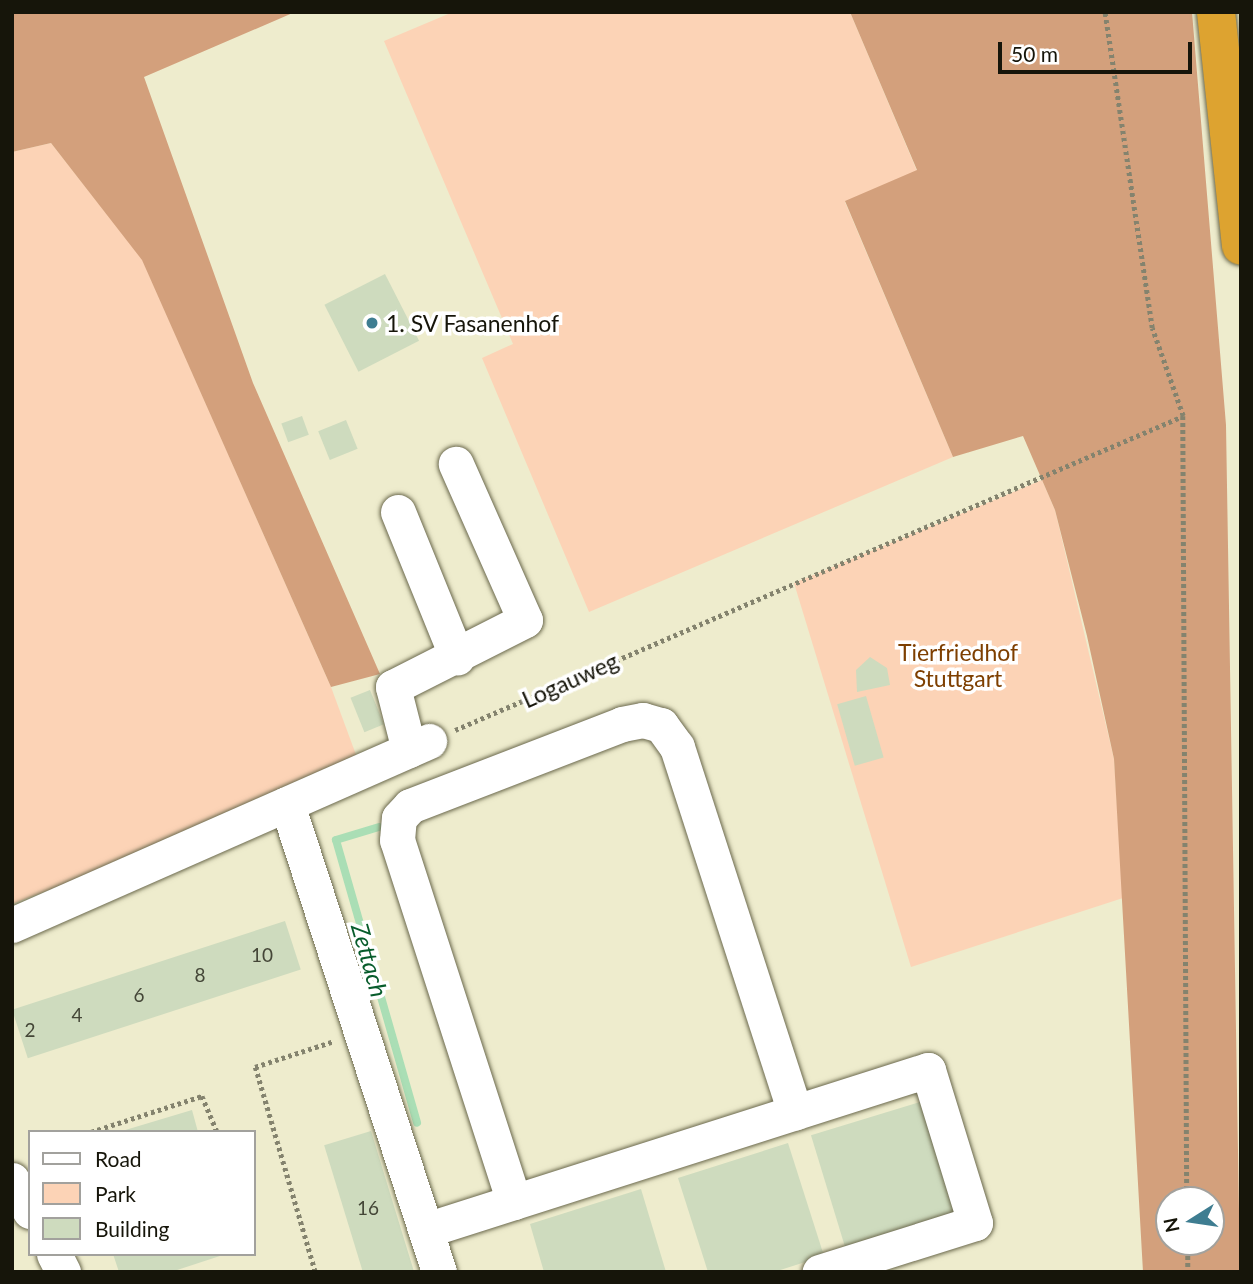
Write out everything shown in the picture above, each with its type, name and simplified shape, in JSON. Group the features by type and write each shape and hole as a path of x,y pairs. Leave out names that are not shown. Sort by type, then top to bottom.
{"highway":[{"path":"1216,12 1241,246"}],"street":[{"path":"12,925 419,746 393,687 526,621 456,464"},
{"path":"398,512 457,657"},
{"path":"514,1202 397,840 399,818 410,806 622,724 643,720 661,725 677,747 796,1112"},
{"path":"287,804 439,1272"},
{"path":"426,1230 928,1070 975,1223 820,1272"},
{"path":"12,1180 28,1208"},
{"path":"55,1256 63,1272"}],"path":[{"path":"1105,12 1152,328 1183,416 1187,1186"},
{"name":"Logauweg","path":"419,746 1183,416"},
{"path":"315,1272 255,1067 362,1032"},
{"path":"96,1130 202,1096 216,1130"}],"green space":[{"path":"453,12 850,12 917,171 845,202 953,457 589,612 482,358 513,344 384,41"},
{"path":"51,143 142,259 331,687 362,771 12,904 12,152"},
{"name":"Tierfriedhof Stuttgart","path":"1042,480 1055,510 1114,759 1123,898 911,967 794,583"}],"shaded area":[{"path":"12,12 295,12 144,77 253,383 380,674 331,687 142,260 51,143 12,152"},
{"path":"850,12 1192,12 1226,425 1240,1272 1143,1272 1114,759 1055,510 1023,436 953,457 845,201 917,170"}],"building":[{"name":"1. SV Fasanenhof","path":"385,274 419,341 358,372 324,305"},
{"path":"302,416 309,435 288,442 281,424"},
{"path":"346,420 358,449 330,460 318,431"},
{"path":"870,657 887,668 890,685 857,692 856,670"},
{"path":"370,690 384,724 364,732 351,698"},
{"path":"866,696 884,758 855,766 837,704"},
{"path":"285,921 301,970 28,1058 12,1010"},
{"path":"920,1102 955,1216 846,1249 811,1135"},
{"path":"192,1110 197,1130 125,1130"},
{"path":"371,1131 414,1272 363,1272 324,1145"},
{"path":"788,1143 824,1256 774,1272 708,1272 678,1178"},
{"path":"641,1189 666,1272 544,1272 530,1224"},
{"path":"114,1256 220,1256 171,1272 119,1272"}],"waterway":[{"name":"Zettach","path":"379,827 336,840 417,1123"}],"place":[{"name":"1. SV Fasanenhof","path":"372,323"}]}
